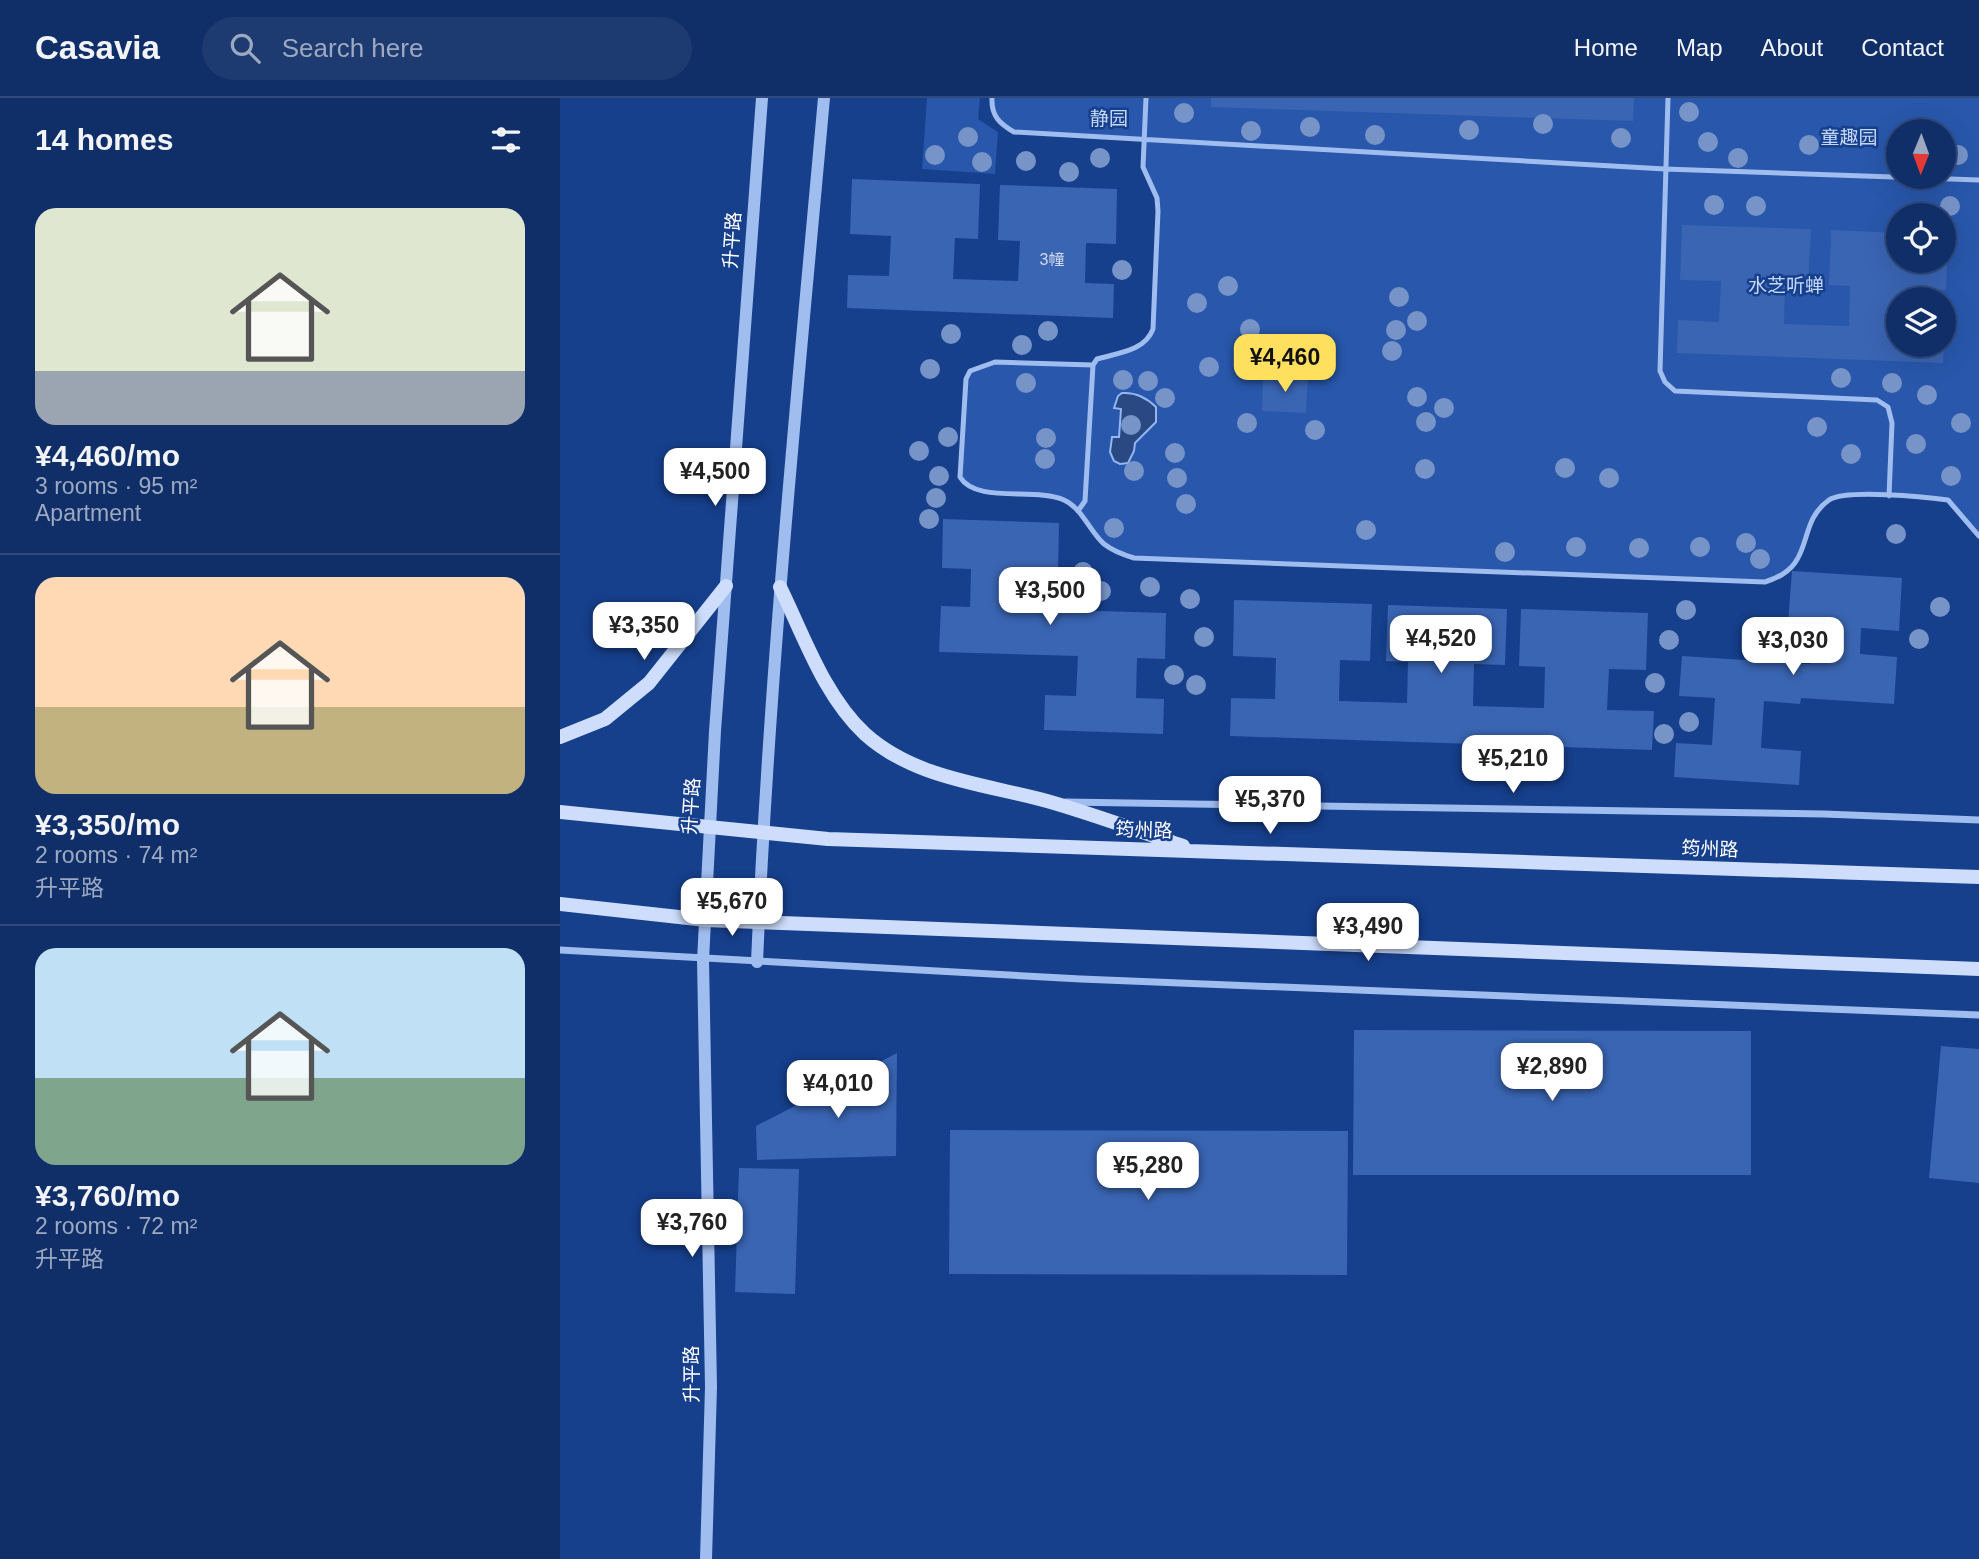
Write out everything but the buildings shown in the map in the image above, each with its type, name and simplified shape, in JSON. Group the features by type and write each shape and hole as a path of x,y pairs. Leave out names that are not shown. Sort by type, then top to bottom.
{"main road":[{"path":"560,737 605,719 649,683 726,586"},
{"path":"780,587 832,692 865,733 908,764 980,786 1047,801 1201,852"},
{"name":"筠州路","path":"560,812 828,839 1979,877"},
{"path":"560,904 706,920 1979,969"}],"street":[{"name":"升平路","path":"706,1559 711,1387 702,960 709,827 762,98"},
{"path":"757,962 762,832 780,587 824,98"},
{"path":"1047,801 1810,814 1979,820"},
{"path":"560,950 1081,979 1979,1015"}],"lane":[{"path":"992,98 991,107 999,123 1014,132 1665,169 1979,180"},
{"path":"1078,511 1085,501 1093,365 1097,359 1140,346 1149,339 1153,329 1157,198 1143,167 1146,98"},
{"path":"1668,98 1660,371 1665,382 1675,391 1877,400 1888,407 1892,423 1889,496"},
{"path":"1093,365 995,362 970,371 966,379 960,477 965,484 981,492 1042,493 1066,500 1105,545 1134,558 1765,582 1780,578 1798,562 1808,527 1828,501 1844,494 1948,500 1979,536"}],"green space":[{"path":"927,98 980,98 978,119 998,132 995,174 922,169"},
{"path":"992,98 1979,98 1979,536 1948,500 1853,495 1830,500 1823,506 1809,528 1798,562 1765,582 1134,558 1105,545 1066,500 981,492 960,477 966,379 970,371 995,362 1093,365 1097,359 1141,346 1153,329 1157,198 1143,167 1144,140 1014,132 999,123"}],"shaded area":[{"path":"1122,393 1136,394 1152,403 1156,407 1156,422 1135,443 1128,463 1120,464 1114,461 1110,452 1112,437 1119,437 1121,409 1114,408 1118,396"}],"park label":[{"name":"静园","path":"1109,118"},
{"name":"童趣园","path":"1849,137"},
{"name":"水芝听蝉","path":"1786,285"}]}
